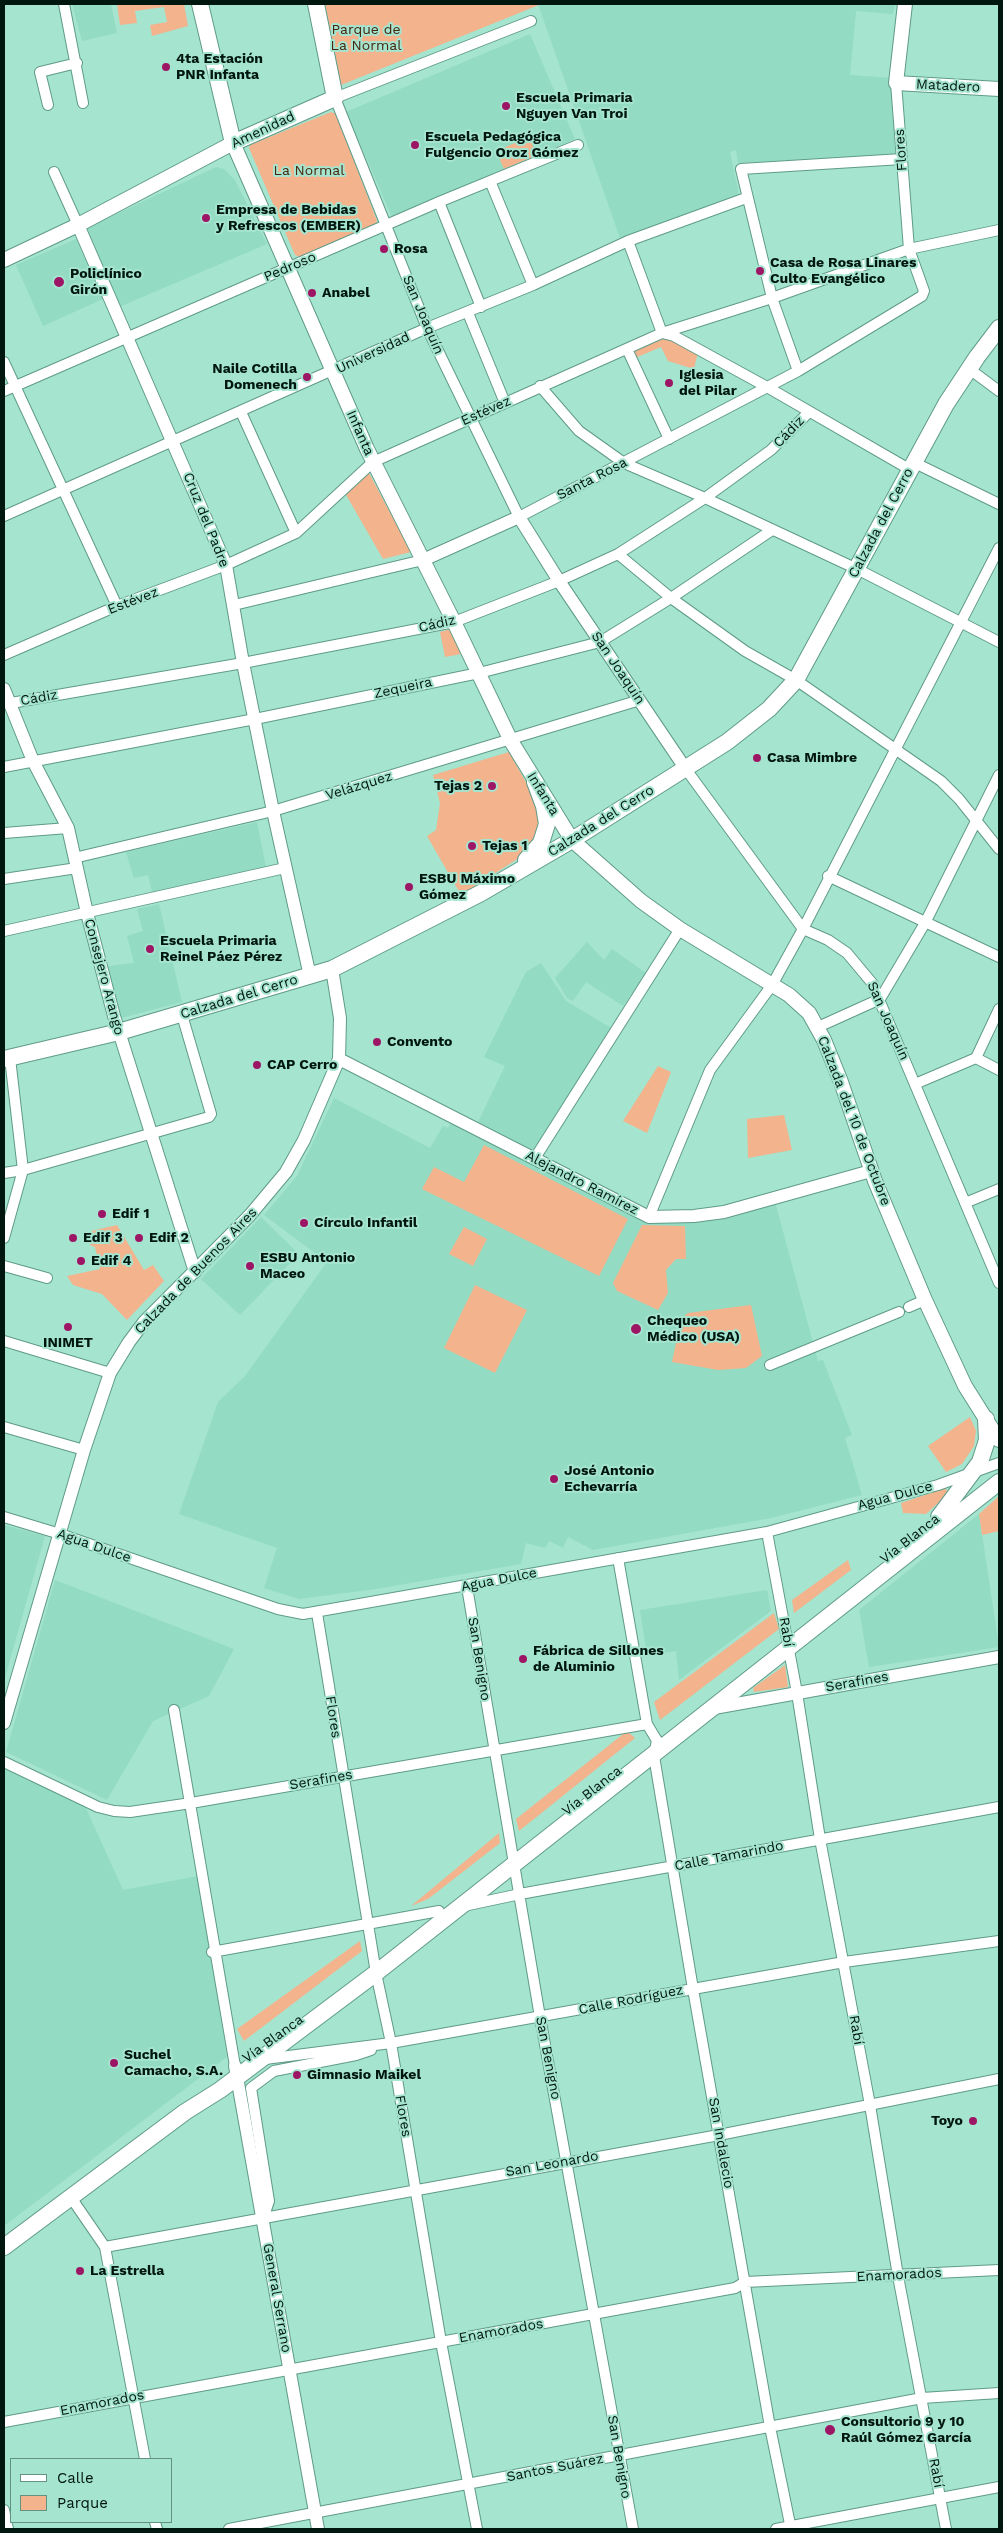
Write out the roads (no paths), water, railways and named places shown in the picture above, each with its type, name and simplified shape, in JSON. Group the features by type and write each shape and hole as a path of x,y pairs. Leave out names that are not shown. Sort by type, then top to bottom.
{"main road":[{"name":"Infanta","path":"200,4 233,144 373,462 454,622 511,741 572,840"},
{"name":"San Joaquín","path":"316,4 335,98"},
{"name":"Flores","path":"896,83 905,4"},
{"name":"Matadero","path":"896,83 999,89"},
{"name":"Amenidad","path":"4,260 78,225 233,144 335,98"},
{"name":"Calzada del Cerro","path":"7,1059 182,1015 332,969 442,914 572,840 754,722 796,680 911,465 968,368 999,328"},
{"path":"505,879 535,851 544,839 546,814 535,782"},
{"name":"Calzada del 10 de Octubre","path":"572,840 641,901 680,929 800,1004 818,1027 841,1082 871,1171 925,1300 965,1386 999,1440"},
{"path":"986,1419 999,1431"},
{"path":"939,1517 973,1473 986,1445 986,1419"},
{"name":"Vía Blanca","path":"185,2112 198,2094 262,2059 376,1967 439,1911 514,1858 658,1748 999,1469"},
{"name":"Vía Blanca","path":"658,1748 714,1708 788,1643 999,1482"},
{"name":"Vía Blanca","path":"4,2247 185,2112 207,2099 236,2072 459,1907 514,1858"}],"street":[{"path":"64,4 83,103"},
{"name":"Amenidad","path":"335,98 531,21"},
{"path":"48,105 40,72 77,64"},
{"name":"Flores","path":"896,83 909,250 924,294"},
{"name":"San Joaquín","path":"335,98 427,328 519,517 559,581 685,768 804,929 847,952 865,972 880,998 999,1283"},
{"name":"Pedroso","path":"4,391 439,202 578,145"},
{"path":"798,372 772,298 740,169 902,159"},
{"name":"Cruz del Padre","path":"54,172 226,565 243,663 273,812 310,976"},
{"path":"490,181 533,285"},
{"name":"Universidad","path":"4,516 333,372 427,328 468,313 533,285 628,241 746,198"},
{"path":"439,202 482,307"},
{"name":"Estévez","path":"4,655 117,606 226,565 296,533 373,462 662,333 772,298 909,250 999,230"},
{"path":"628,241 662,333 674,336 809,412 911,465 999,504"},
{"name":"Santa Rosa","path":"234,605 423,560 519,517 798,372 924,294"},
{"path":"468,313 505,403"},
{"path":"628,348 669,439"},
{"path":"4,362 117,606"},
{"path":"968,368 999,391"},
{"path":"540,386 579,431 624,463 705,498 857,569 999,642"},
{"path":"241,412 296,533"},
{"name":"Cádiz","path":"11,703 243,663 454,622 559,581 618,554 705,498 771,450 809,412"},
{"name":"Zequeira","path":"4,767 255,719 478,673 600,642 671,598 772,530"},
{"path":"649,1217 710,1070 772,985 804,929 828,876 896,750 999,548"},
{"path":"618,554 671,598 745,652 796,680 950,790 999,849"},
{"name":"Consejero Arango","path":"4,689 33,761 68,828 87,913 119,1032 195,1272"},
{"name":"Velázquez","path":"4,880 273,812 511,741 640,700"},
{"path":"818,1027 880,998 925,923 999,775"},
{"path":"4,833 68,828"},
{"path":"4,931 285,868"},
{"path":"828,876 999,957"},
{"path":"535,1158 680,929"},
{"name":"Calzada de Buenos Aires","path":"4,1723 84,1450 110,1373 144,1322 250,1215 286,1172 304,1140 339,1059 340,1018 332,969"},
{"path":"915,1084 976,1058 999,1009"},
{"path":"4,1173 23,1170 151,1136 210,1116 182,1015"},
{"path":"976,1058 999,1070"},
{"path":"4,1238 23,1170 7,1059"},
{"name":"Alejandro Ramírez","path":"339,1059 649,1217 694,1216 724,1212 871,1171"},
{"path":"965,1203 999,1189"},
{"path":"4,1266 47,1278"},
{"path":"909,1307 925,1300"},
{"path":"770,1365 899,1312"},
{"path":"4,1341 110,1373"},
{"path":"4,1427 84,1450"},
{"name":"Agua Dulce","path":"4,1517 60,1534 278,1609 303,1614 467,1587 767,1532 938,1485 999,1463"},
{"name":"Rabí","path":"767,1532 797,1693 820,1839 870,2105 898,2276 946,2529"},
{"name":"San Indalecio","path":"618,1558 648,1724 658,1748 673,1867 693,1989 770,2427 791,2528"},
{"name":"San Benigno","path":"467,1587 540,2017 618,2456 633,2529"},
{"name":"Flores","path":"317,1613 343,1776 391,2043 441,2342 477,2529"},
{"name":"Serafines","path":"714,1708 999,1657"},
{"path":"174,1710 236,2072"},
{"name":"Serafines","path":"4,1762 106,1810 130,1812 191,1804 494,1749 648,1724"},
{"name":"Calle Tamarindo","path":"459,1907 520,1894 999,1807"},
{"path":"215,1952 439,1911"},
{"name":"Calle Rodríguez","path":"262,2059 391,2043 844,1962 999,1941"},
{"path":"263,2218 269,2201 252,2088 274,2071 356,2055 391,2043"},
{"name":"General Serrano","path":"236,2072 318,2529"},
{"name":"San Leonardo","path":"105,2247 567,2161 720,2135 999,2079"},
{"path":"207,2099 226,2095 231,2097 241,2107"},
{"path":"70,2196 105,2247 135,2397 145,2458"},
{"name":"Enamorados","path":"4,2422 735,2288 744,2282 999,2270"},
{"name":"Santos Suárez","path":"229,2529 922,2398 999,2392"},
{"path":"776,2529 791,2528 999,2487"},
{"path":"4,2510 8,2529"}],"place":[{"name":"4ta Estación PNR Infanta","path":"166,67"},
{"name":"Escuela Primaria Nguyen Van Troi","path":"506,106"},
{"name":"Escuela Pedagógica Fulgencio Oroz Gómez","path":"415,145"},
{"name":"Empresa de Bebidas y Refrescos (EMBER)","path":"206,218"},
{"name":"Rosa","path":"384,249"},
{"name":"Casa de Rosa Linares Culto Evangélico","path":"760,271"},
{"name":"Policlínico Girón","path":"59,282"},
{"name":"Anabel","path":"312,293"},
{"name":"Naile Cotilla Domenech","path":"307,377"},
{"name":"Iglesia del Pilar","path":"669,383"},
{"name":"Casa Mimbre","path":"757,758"},
{"name":"Tejas 2","path":"492,786"},
{"name":"Tejas 1","path":"472,846"},
{"name":"ESBU Máximo Gómez","path":"409,887"},
{"name":"Escuela Primaria Reinel Páez Pérez","path":"150,949"},
{"name":"Convento","path":"377,1042"},
{"name":"CAP Cerro","path":"257,1065"},
{"name":"Edif 1","path":"102,1214"},
{"name":"Círculo Infantil","path":"304,1223"},
{"name":"Edif 3","path":"73,1238"},
{"name":"Edif 2","path":"139,1238"},
{"name":"Edif 4","path":"81,1261"},
{"name":"ESBU Antonio Maceo","path":"250,1266"},
{"name":"INIMET","path":"68,1327"},
{"name":"Chequeo Médico (USA)","path":"636,1329"},
{"name":"José Antonio Echevarría","path":"554,1479"},
{"name":"Fábrica de Sillones de Aluminio","path":"523,1659"},
{"name":"Suchel Camacho, S.A.","path":"114,2063"},
{"name":"Gimnasio Maikel","path":"297,2075"},
{"name":"Toyo","path":"973,2121"},
{"name":"La Estrella","path":"80,2271"},
{"name":"Consultorio 9 y 10 Raúl Gómez García","path":"830,2430"}],"park label":[{"name":"Parque de La Normal","path":"366,38"},
{"name":"La Normal","path":"309,171"}]}
